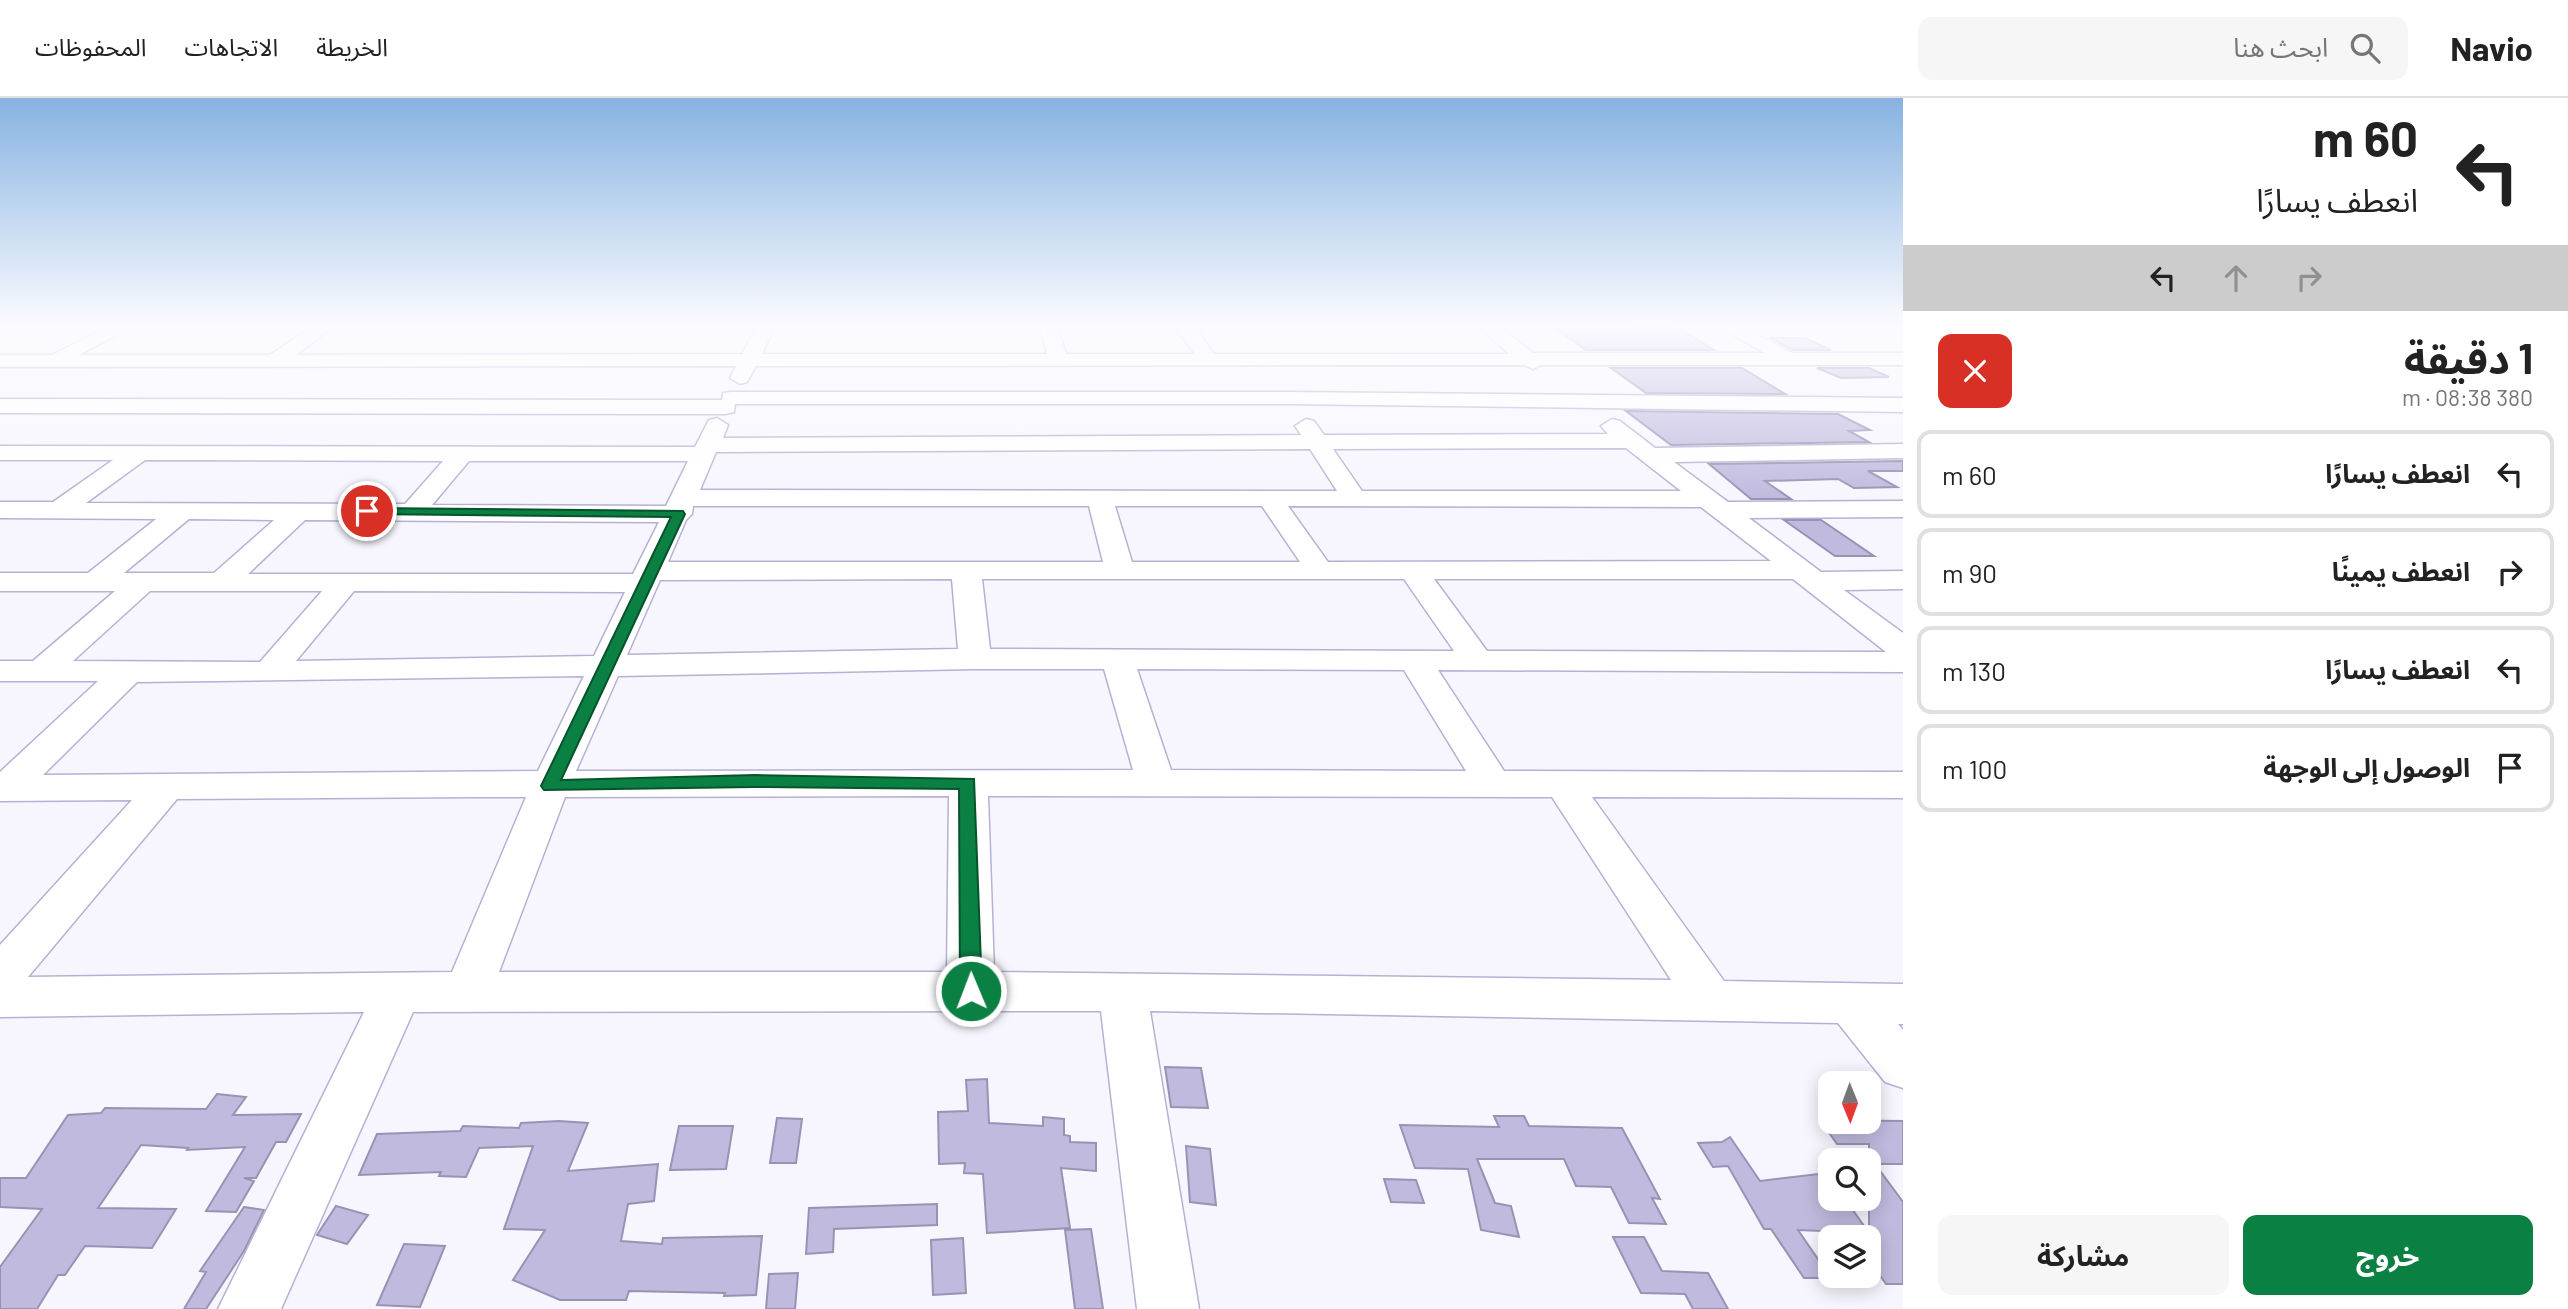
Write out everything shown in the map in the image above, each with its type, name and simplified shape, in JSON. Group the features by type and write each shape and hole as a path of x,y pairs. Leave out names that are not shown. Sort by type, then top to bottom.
{"street":[{"path":"209,405 240,385"},
{"path":"505,405 526,385"},
{"path":"468,992 550,786 737,385"},
{"path":"957,398 958,385"},
{"path":"1280,385 1354,499"},
{"path":"1564,385 1581,402 1903,649"},
{"path":"1839,385 1903,416"},
{"path":"0,406 505,405 957,398 1288,398 1903,405"},
{"path":"1071,398 1083,443"},
{"path":"1224,398 1252,442"},
{"path":"364,452 410,405"},
{"path":"0,418 23,406"},
{"path":"35,453 111,406"},
{"path":"266,451 320,406"},
{"path":"0,453 463,453 954,444 1317,442 1901,453"},
{"path":"954,444 955,497"},
{"path":"59,510 141,452"},
{"path":"413,511 463,453"},
{"path":"0,510 413,511 955,497 1354,499 1903,509"},
{"path":"1100,499 1119,569"},
{"path":"1270,499 1319,569"},
{"path":"97,581 181,512"},
{"path":"224,580 298,512"},
{"path":"0,582 347,581 1119,569 1412,570 1903,580"},
{"path":"966,570 975,659"},
{"path":"1412,570 1478,661"},
{"path":"42,671 144,581"},
{"path":"269,672 347,581"},
{"path":"0,671 269,672 975,659 1903,662"},
{"path":"1117,659 1156,782"},
{"path":"1415,661 1493,784"},
{"path":"3,788 128,673"},
{"path":"3,788 550,786 755,781 1903,785"},
{"path":"968,783 971,991"},
{"path":"1563,784 1712,1003"},
{"path":"0,977 166,787"},
{"path":"1123,991 1167,1309"},
{"path":"0,997 398,992 1123,991 1712,1003 1903,1004"},
{"path":"250,1309 398,992"},
{"path":"1851,1004 1903,1066"}],"building":[{"path":"1634,385 1769,385 1785,394 1646,393"},
{"path":"1626,411 1838,414 1870,430 1849,431 1869,442 1671,445"},
{"path":"1903,461 1903,471 1868,471 1897,487 1854,488 1838,479 1765,481 1791,499 1751,499 1709,464"},
{"path":"1784,520 1821,520 1874,556 1835,556"},
{"path":"1165,1067 1201,1068 1208,1108 1171,1107"},
{"path":"987,1079 989,1123 1043,1126 1043,1117 1064,1119 1064,1135 1070,1136 1070,1142 1096,1143 1096,1171 1061,1168 1070,1228 987,1233 983,1174 964,1173 965,1163 939,1164 938,1112 968,1111 966,1080"},
{"path":"217,1094 246,1097 233,1115 301,1114 286,1142 276,1142 256,1178 244,1178 254,1181 236,1212 206,1211 245,1147 187,1150 188,1148 141,1145 98,1208 176,1209 152,1248 85,1246 65,1275 58,1275 37,1309 0,1309 0,1267 42,1209 0,1207 0,1178 26,1178 68,1115 101,1113 105,1108 206,1109"},
{"path":"1494,1116 1524,1116 1529,1126 1622,1128 1660,1199 1652,1198 1666,1224 1629,1223 1611,1187 1576,1186 1564,1159 1477,1159 1495,1203 1511,1206 1519,1237 1481,1230 1468,1169 1415,1168 1400,1125 1499,1127"},
{"path":"777,1118 802,1119 796,1163 770,1163"},
{"path":"1881,1121 1903,1121 1903,1164 1881,1164 1881,1148 1869,1148 1869,1144 1837,1144 1830,1134 1881,1134"},
{"path":"521,1123 588,1123 568,1171 658,1164 654,1201 628,1204 621,1241 662,1244 663,1238 762,1236 756,1295 629,1291 626,1300 560,1300 513,1280 545,1230 504,1229 533,1146 479,1148 466,1177 439,1176 441,1172 359,1175 377,1134 460,1131 463,1126 519,1128"},
{"path":"679,1126 733,1126 726,1169 670,1170"},
{"path":"1730,1137 1760,1181 1818,1174 1818,1211 1853,1211 1863,1225 1818,1225 1818,1231 1798,1230 1818,1259 1818,1278 1804,1278 1771,1229 1764,1229 1728,1166 1713,1167 1698,1143 1722,1142"},
{"path":"1186,1146 1210,1149 1216,1205 1190,1202"},
{"path":"1881,1172 1903,1202 1903,1284 1886,1284 1881,1277 1881,1225 1869,1225 1869,1211 1881,1211"},
{"path":"1384,1179 1416,1180 1424,1203 1391,1202"},
{"path":"937,1204 937,1225 834,1229 833,1252 806,1254 809,1208"},
{"path":"336,1206 368,1215 347,1244 317,1235"},
{"path":"244,1207 264,1210 244,1251 206,1309 184,1309 206,1272 200,1271"},
{"path":"1091,1229 1103,1309 1075,1309 1065,1230"},
{"path":"1613,1237 1644,1237 1662,1271 1708,1273 1728,1309 1693,1309 1685,1294 1641,1293"},
{"path":"963,1238 966,1293 933,1295 931,1240"},
{"path":"404,1244 445,1246 420,1307 377,1305"},
{"path":"798,1273 795,1309 766,1309 769,1274"}],"route":[{"path":"367,511 678,514 550,786 755,781 968,783 971,991"}]}
